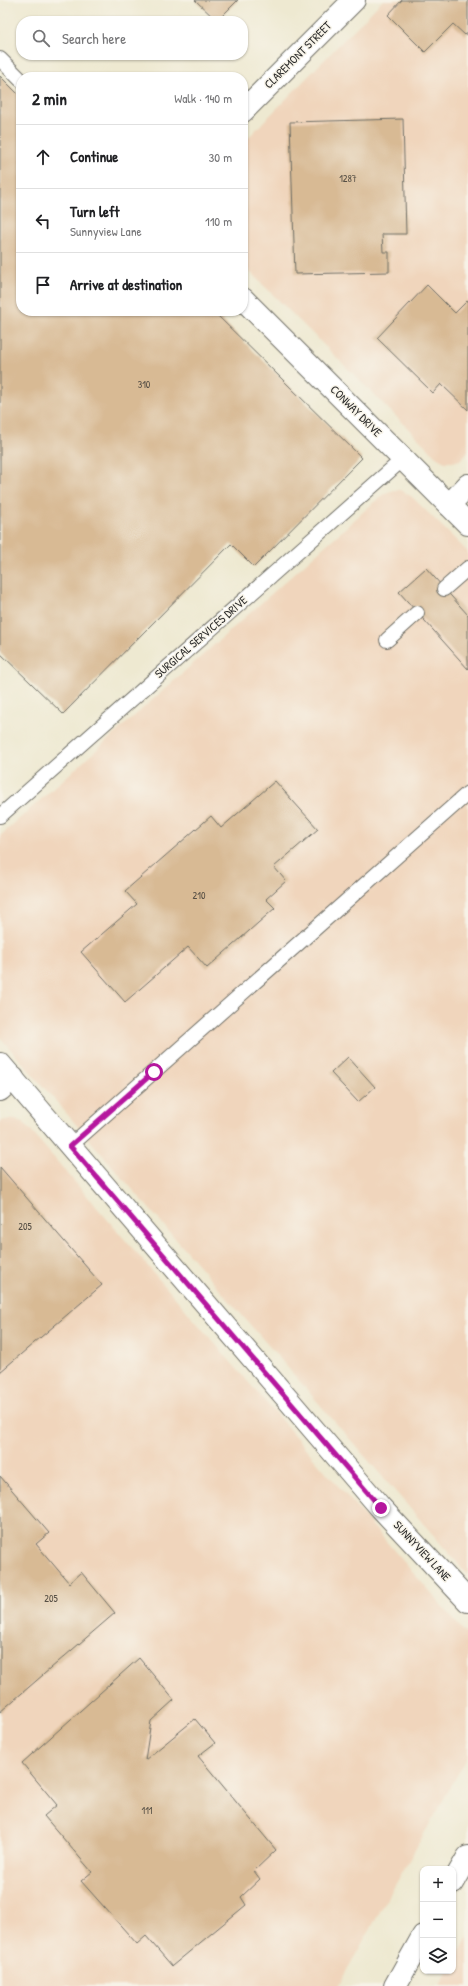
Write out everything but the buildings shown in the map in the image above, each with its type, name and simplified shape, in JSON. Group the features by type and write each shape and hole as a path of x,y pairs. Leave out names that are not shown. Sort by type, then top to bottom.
{"street":[{"name":"CLAREMONT STREET","path":"248,106 354,0"},
{"name":"CONWAY DRIVE","path":"248,304 468,524"},
{"path":"449,505 468,485"},
{"name":"SUNNYVIEW LANE","path":"4,1077 70,1146 381,1508 468,1601"},
{"path":"456,1878 468,1857"},
{"path":"394,1986 422,1938"}],"lane":[{"path":"0,59 16,75"},
{"name":"SURGICAL SERVICES DRIVE","path":"0,816 403,459"},
{"path":"444,589 468,568"},
{"path":"387,640 417,613"},
{"path":"70,1146 468,793"}],"shaded area":[{"path":"383,0 468,0 468,452 460,460 445,462 439,459 248,270 248,138"},
{"path":"395,490 401,490 412,497 468,552 468,1575 0,1037 0,836 381,496"},
{"path":"11,1119 23,1122 468,1636 468,1756 338,1986 0,1986 0,1121"},
{"path":"468,1937 468,1986 440,1986 446,1974 456,1974 456,1958"}],"route":[{"path":"154,1072 70,1146 381,1508"}]}
